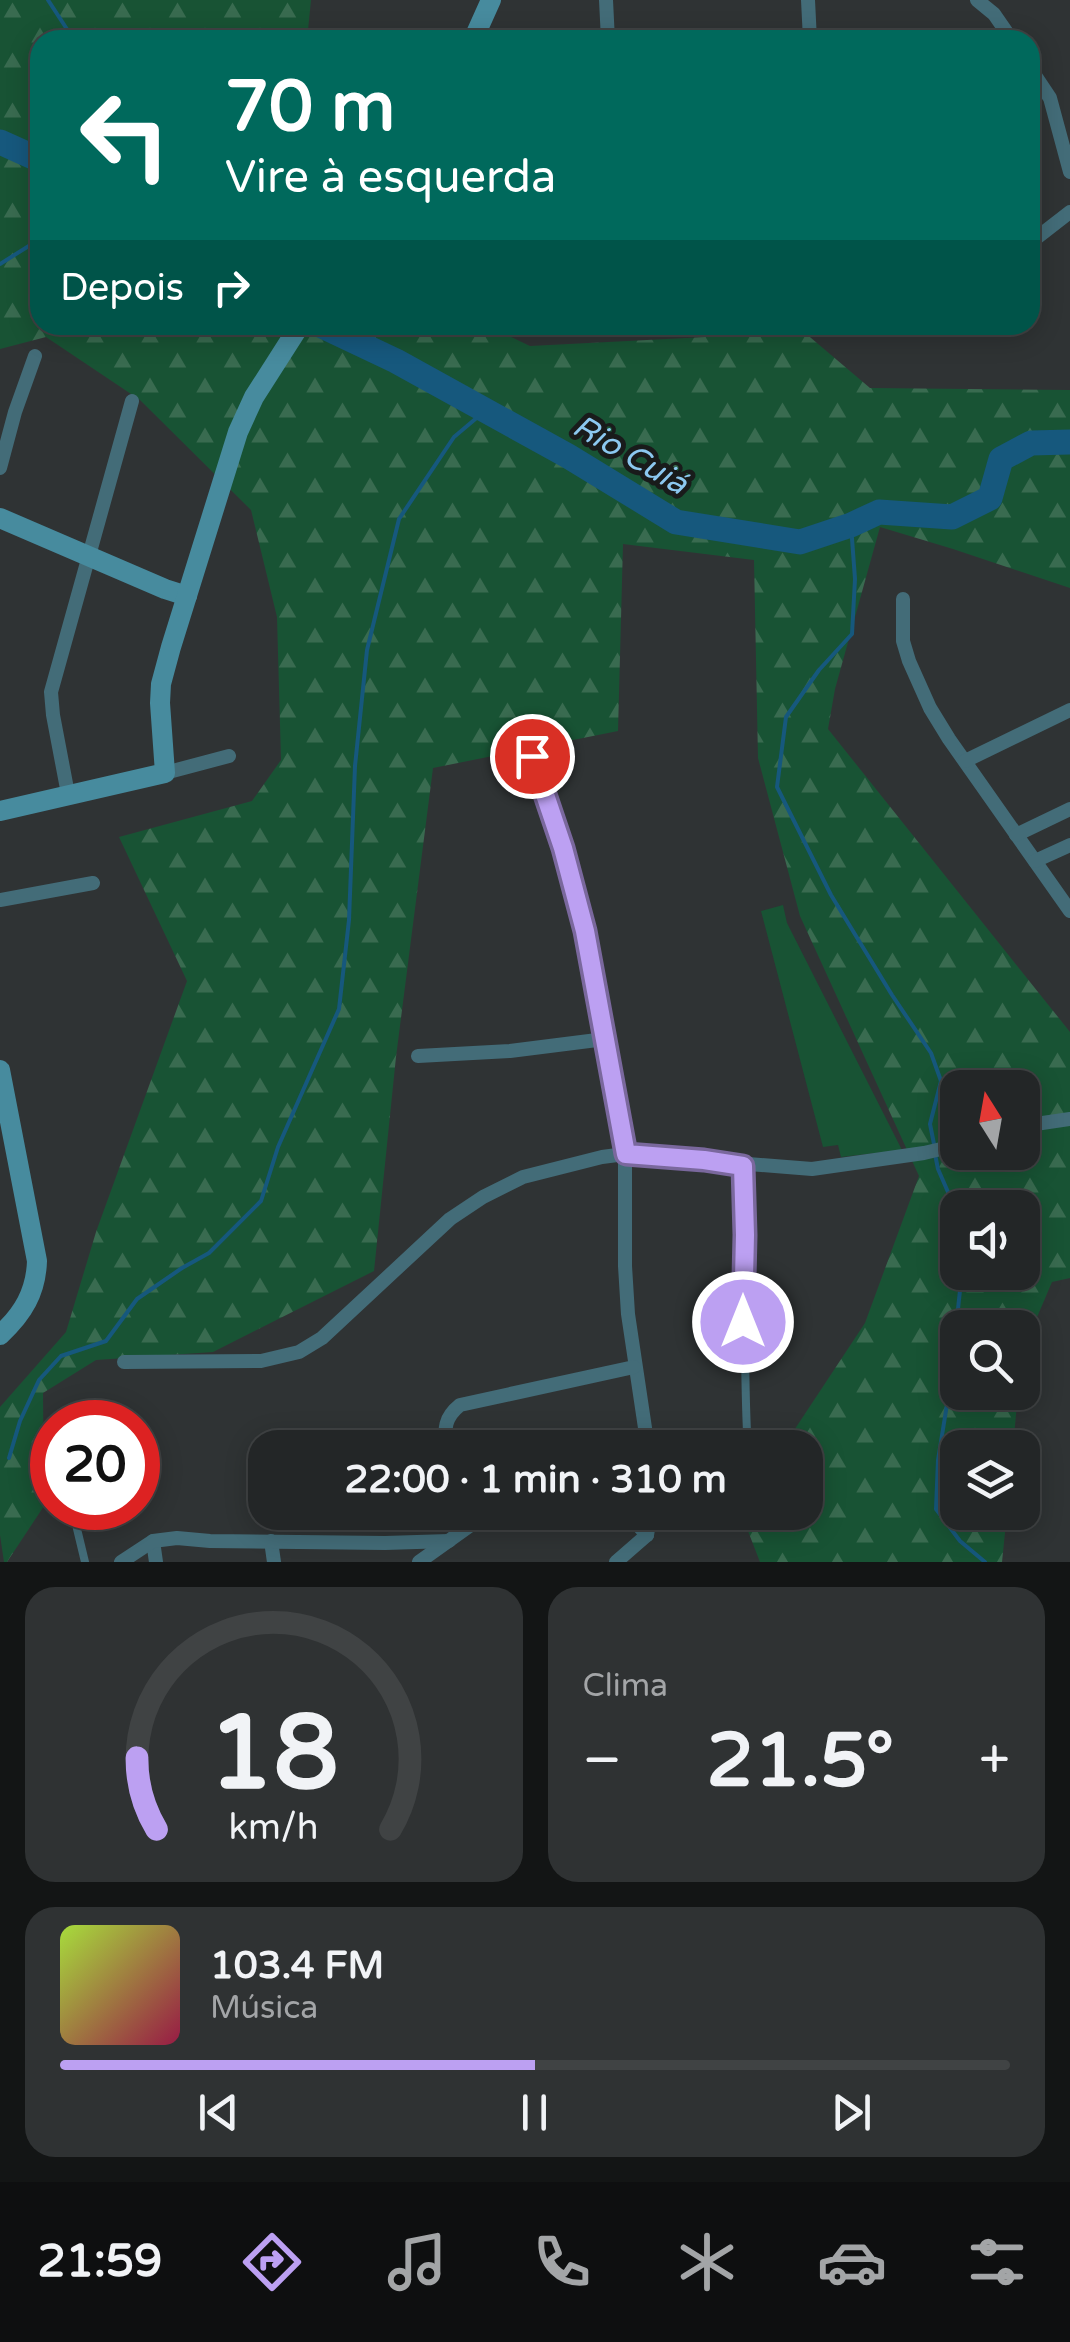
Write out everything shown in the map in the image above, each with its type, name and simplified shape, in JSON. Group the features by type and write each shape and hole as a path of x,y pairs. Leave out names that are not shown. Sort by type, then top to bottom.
{"main road":[{"path":"478,30 491,0"},
{"path":"0,811 164,773 161,684 238,432 254,397 293,335"},
{"path":"0,518 165,589 186,602"},
{"path":"0,1070 37,1261 30,1297 0,1335"}],"street":[{"path":"606,0 608,30"},
{"path":"808,0 810,30"},
{"path":"977,0 1005,30"},
{"path":"1040,83 1050,98 1070,172"},
{"path":"1040,235 1070,212"},
{"path":"0,468 14,412 35,356"},
{"path":"68,794 50,692 132,401"},
{"path":"903,598 903,642 930,708 1070,911"},
{"path":"965,761 1070,710"},
{"path":"164,773 229,756"},
{"path":"532,756 563,848 585,931 626,1154 625,1266 634,1367 645,1430"},
{"path":"1016,835 1070,809"},
{"path":"1034,861 1070,845"},
{"path":"0,900 93,883"},
{"path":"418,1056 510,1051 605,1038"},
{"path":"1040,1123 1070,1119"},
{"path":"124,1362 261,1361 299,1352 334,1328 450,1219 482,1197 524,1177 626,1154 812,1170 940,1149"},
{"path":"444,1430 452,1410 460,1404 634,1367"},
{"path":"420,1562 462,1530"},
{"path":"642,1530 647,1535"},
{"path":"620,1561 648,1530"},
{"path":"121,1562 153,1541 177,1538 385,1544 449,1540"},
{"path":"153,1541 156,1562"},
{"path":"271,1541 274,1562"},
{"path":"385,1544 388,1562"}],"lane":[{"path":"743,1166 746,1430"},
{"path":"77,1530 85,1562"}],"green space":[{"path":"0,0 311,0 308,30 30,30 30,335 507,335 530,346 808,335 870,388 1070,390 1070,588 880,527 835,689 828,729 1070,1032 1070,1278 1052,1282 1040,1310 940,1310 940,1410 1016,1410 1015,1430 940,1430 940,1530 1005,1530 1002,1562 760,1562 748,1530 823,1530 823,1430 794,1430 865,1323 919,1176 800,916 758,758 754,560 623,544 618,731 433,768 396,1057 374,1271 213,1352 96,1360 43,1393 43,1400 30,1400 30,1527 4,1562 0,1535 0,1407 66,1332 96,1232 187,981 119,837 252,801 281,760 277,617 251,510 140,400 46,337 0,349"},
{"path":"783,905 787,923 902,1150 841,1157 838,1145 823,1147 761,911"}],"waterway":[{"path":"48,0 68,30"},
{"name":"Rio Cuiá","path":"0,142 30,156"},
{"path":"0,264 30,245"},
{"name":"Rio Cuiá","path":"341,335 568,456 676,522 800,542 879,512 952,517 990,498 1001,459 1031,443 1070,442"},
{"path":"9,1458 20,1421 39,1380 61,1356 106,1341 137,1299 209,1253 261,1201 278,1147 339,1009 349,920 355,766 367,650 399,519 454,437 486,410"},
{"path":"851,525 855,579 852,634 819,670 786,717 777,787 831,895 931,1053 941,1081 930,1124 934,1144"},
{"path":"935,1154 947,1190"},
{"path":"960,1290 938,1460 936,1509 960,1541 985,1562"}],"route":[{"path":"532,756 563,848 585,931 626,1154 743,1166 743,1322"}]}
